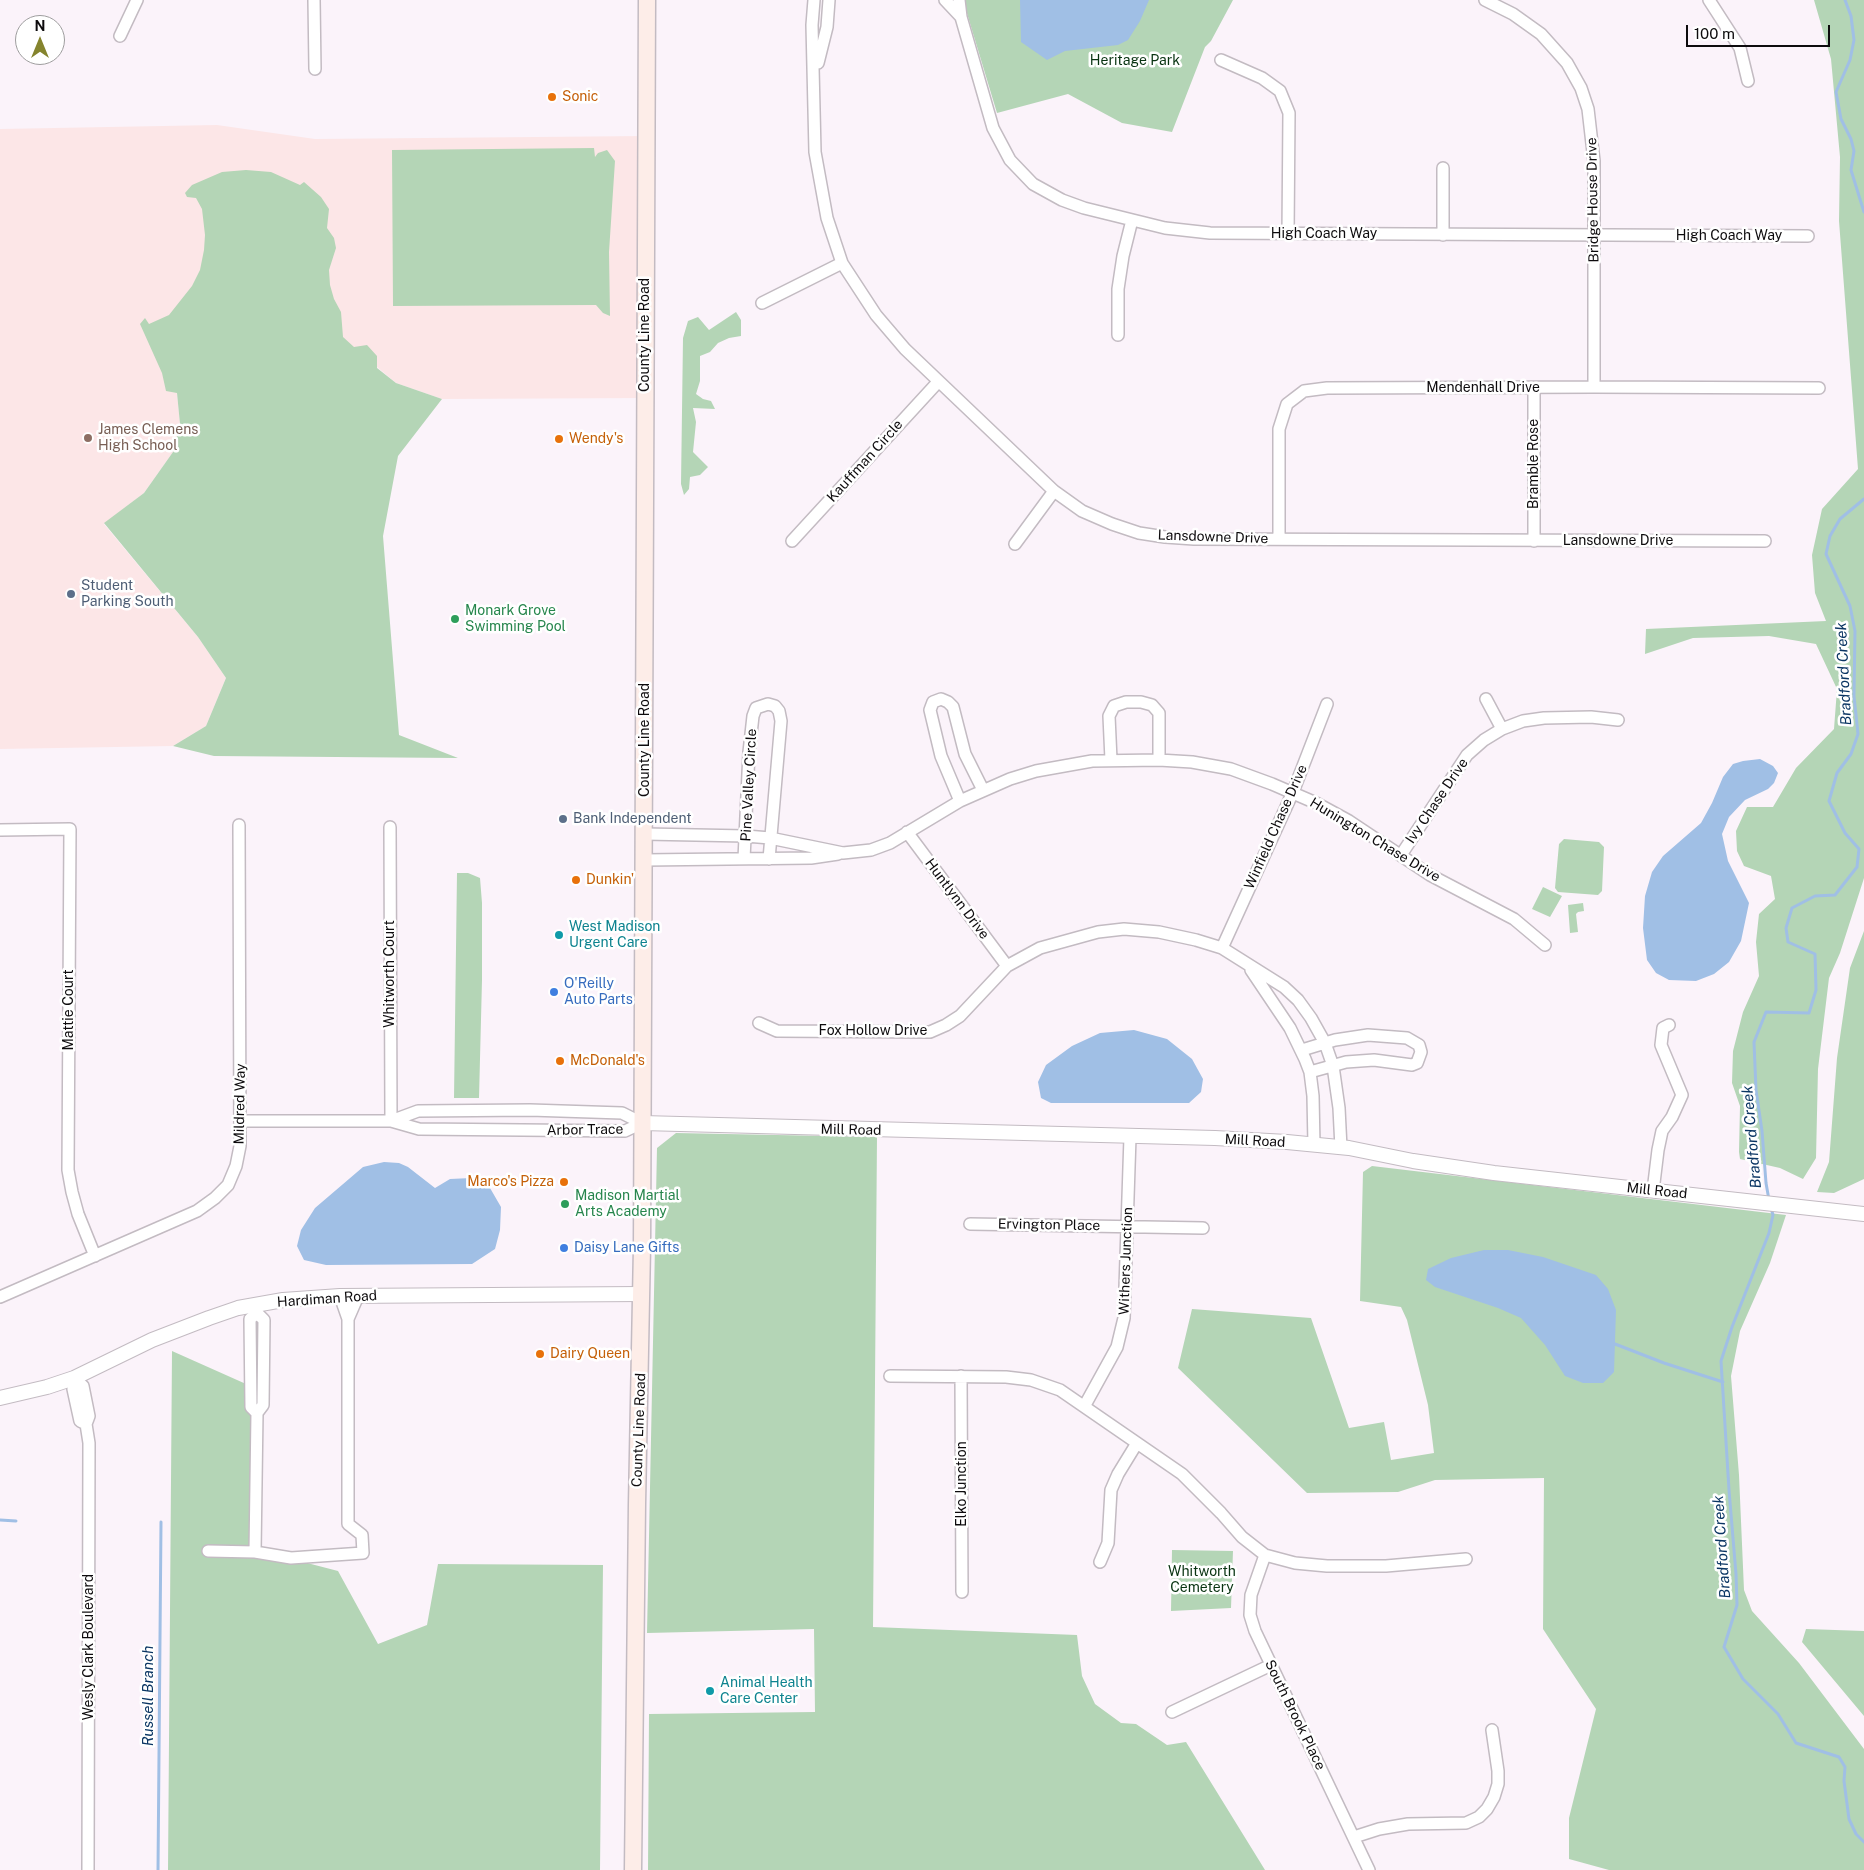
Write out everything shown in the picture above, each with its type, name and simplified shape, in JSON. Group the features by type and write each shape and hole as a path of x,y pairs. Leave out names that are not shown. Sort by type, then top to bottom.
{"main road":[{"name":"County Line Road","path":"632,1870 642,1294 647,0"}],"street":[{"path":"120,36 137,0"},
{"path":"314,0 315,70"},
{"name":"Lansdowne Drive","path":"814,0 812,25 815,152 827,218 842,262 876,315 905,349 1054,491 1082,511 1139,533 1194,539 1765,541"},
{"name":"Lansdowne Drive","path":"814,76 826,27 829,0"},
{"name":"High Coach Way","path":"945,0 961,17"},
{"name":"High Coach Way","path":"959,0 961,17 993,128 1010,160 1033,184 1062,200 1084,208 1188,232 1808,236"},
{"name":"Bridge House Drive","path":"1485,0 1513,14 1541,34 1567,63 1581,88 1588,109 1594,161 1594,387"},
{"path":"1709,0 1740,48 1748,81"},
{"path":"1221,60 1262,78 1280,91 1289,113 1288,234"},
{"path":"1443,168 1443,235"},
{"path":"1118,335 1118,289 1123,256 1132,220"},
{"path":"762,303 842,262"},
{"name":"Kauffman Circle","path":"792,541 938,382"},
{"name":"Mendenhall Drive","path":"1279,539 1280,429 1287,404 1304,391 1326,388 1820,388"},
{"name":"Bramble Rose","path":"1534,388 1534,541"},
{"path":"1015,544 1054,491"},
{"path":"960,801 941,756 930,710 933,702 941,699 953,707 965,754 983,790"},
{"path":"1486,699 1502,729"},
{"path":"1111,760 1109,716 1114,706 1126,702 1141,702 1152,705 1158,713 1159,760"},
{"name":"Pine Valley Circle","path":"744,859 749,752 753,716 756,708 768,704 775,706 779,711 781,721 769,859"},
{"name":"Winfield Chase Drive","path":"1222,948 1293,792 1327,704"},
{"name":"Ivy Chase Drive","path":"1401,855 1467,755 1484,740 1502,729 1523,721 1544,718 1591,717 1618,720"},
{"name":"Hunington Chase Drive","path":"645,834 746,836 770,838 843,852 871,850 890,843 960,801 1010,779 1036,771 1082,762 1111,760 1192,762 1231,769 1293,792 1349,821 1430,874 1514,919 1545,945"},
{"name":"Mildred Way","path":"0,1298 197,1211 215,1198 228,1185 236,1166 240,1146 241,1121 239,825"},
{"name":"Whitworth Court","path":"390,827 391,1121"},
{"name":"Mattie Court","path":"0,830 70,829 68,1170 78,1214 95,1256"},
{"name":"Huntlynn Drive","path":"907,832 1007,966"},
{"path":"645,860 811,858 843,852"},
{"name":"Fox Hollow Drive","path":"759,1023 777,1030 930,1032 960,1016 1007,966 1040,948 1098,932 1124,929 1159,932 1222,948 1284,987 1298,1000 1325,1043 1333,1066 1341,1148"},
{"name":"Fox Hollow Drive","path":"1249,966 1290,1028 1302,1050 1310,1072 1313,1096 1314,1145"},
{"path":"1653,1190 1662,1131 1682,1095 1661,1045 1663,1028 1668,1025"},
{"path":"1302,1050 1356,1036 1384,1035 1414,1041 1419,1045 1421,1052 1417,1062 1412,1065 1374,1060 1346,1062 1310,1072"},
{"name":"Arbor Trace","path":"391,1121 418,1111 530,1110 622,1113 642,1124"},
{"name":"Arbor Trace","path":"241,1121 391,1121 419,1129 625,1131 642,1124"},
{"name":"Mill Road","path":"642,1124 1215,1138 1314,1145 1494,1173 1864,1214"},
{"name":"Withers Junction","path":"1085,1405 1112,1359 1120,1336 1126,1303 1130,1137"},
{"name":"Ervington Place","path":"970,1224 1203,1228"},
{"name":"Hardiman Road","path":"0,1398 74,1378 152,1340 209,1318 238,1308 257,1309 283,1300 340,1296 642,1294"},
{"path":"208,1551 255,1552 291,1558 363,1553 362,1535 348,1524 348,1319 340,1296"},
{"path":"348,1319 358,1296"},
{"path":"255,1552 257,1413 251,1406 250,1318 257,1309"},
{"path":"890,1376 1006,1377 1031,1380 1060,1390 1085,1405 1182,1474 1222,1513 1242,1537 1265,1555 1295,1563 1327,1566 1386,1566 1466,1559"},
{"name":"Elko Junction","path":"961,1376 962,1592"},
{"name":"Wesly Clark Boulevard","path":"74,1378 83,1386 90,1416 86,1424 89,1443 88,1870"},
{"path":"1100,1562 1108,1543 1111,1490 1118,1474 1137,1443"},
{"name":"South Brook Place","path":"1265,1555 1251,1595 1250,1615 1255,1632 1354,1837 1368,1870"},
{"path":"1172,1712 1271,1665"},
{"path":"1354,1837 1379,1829 1408,1824 1466,1823 1479,1817 1488,1809 1498,1784 1492,1730"}],"shaded area":[{"name":"James Clemens High School","path":"217,125 315,139 646,136 645,398 442,399 396,383 377,367 177,393 180,424 173,452 144,493 104,524 198,637 226,678 206,726 173,746 0,749 0,129"}],"green space":[{"name":"Heritage Park","path":"963,0 1233,0 1211,41 1205,47 1172,132 1122,123 1068,94 997,113"},
{"path":"1814,0 1864,0 1864,878 1840,953 1829,978 1818,1069 1816,1158 1803,1179 1780,1168 1740,1159 1740,1106 1732,1083 1733,1051 1743,1012 1759,976 1756,942 1759,914 1775,899 1771,876 1744,866 1737,851 1736,831 1747,807 1773,807 1796,768 1834,729 1837,689 1816,644 1769,636 1693,638 1645,654 1646,629 1826,621 1815,593 1812,555 1822,509 1858,469 1839,221 1840,157 1831,59"},
{"path":"594,148 595,157 598,153 607,150 615,161 609,252 610,316 603,313 596,305 393,306 392,150"},
{"path":"246,170 271,172 300,185 304,182 321,197 329,209 327,228 334,238 336,248 329,270 330,285 334,299 341,312 343,337 354,347 367,345 377,356 377,368 396,383 442,399 398,456 383,536 399,735 458,758 214,756 173,746 206,726 226,678 198,637 104,523 144,493 173,452 180,424 177,393 166,391 162,373 140,324 145,318 149,324 169,315 192,286 200,270 205,235 202,209 196,198 187,197 185,193 192,185 222,172"},
{"path":"736,312 741,320 741,336 729,338 718,343 710,352 700,356 700,381 696,394 703,399 711,401 715,409 693,408 696,422 693,452 708,467 700,475 690,477 689,489 684,495 681,484 683,338 688,321 698,317 709,330"},
{"path":"1564,839 1599,842 1604,847 1602,891 1598,895 1558,892 1555,888 1559,844"},
{"path":"457,873 468,873 480,878 482,903 482,980 479,1098 454,1098"},
{"path":"1543,887 1562,896 1550,917 1532,909"},
{"path":"1583,903 1584,911 1576,914 1578,932 1570,933 1568,905"},
{"path":"1864,931 1864,1179 1834,1193 1817,1192 1829,1162 1837,1058 1850,968"},
{"path":"676,1133 877,1137 873,1627 1077,1635 1082,1676 1095,1704 1121,1723 1136,1724 1167,1745 1186,1742 1265,1870 648,1870 649,1714 815,1712 814,1629 647,1633 657,1148"},
{"path":"1372,1166 1786,1215 1770,1263 1740,1331 1731,1376 1739,1475 1744,1590 1752,1611 1799,1663 1864,1749 1864,1870 1609,1870 1569,1859 1569,1818 1596,1709 1543,1629 1544,1478 1435,1480 1398,1492 1307,1493 1178,1368 1192,1309 1311,1318 1349,1428 1384,1422 1391,1460 1434,1453 1428,1405 1407,1320 1401,1307 1360,1301 1363,1172"},
{"path":"172,1351 255,1388 257,1550 338,1571 378,1644 427,1625 438,1564 603,1565 600,1870 168,1870"},
{"name":"Whitworth Cemetery","path":"1172,1550 1233,1551 1231,1608 1171,1611"},
{"path":"1806,1629 1864,1631 1864,1716 1802,1642"}],"water":[{"path":"1020,0 1149,0 1140,21 1128,40 1118,45 1065,51 1047,60 1021,42"},
{"path":"1760,759 1773,766 1778,773 1774,783 1768,789 1745,800 1729,817 1722,834 1728,861 1749,903 1741,941 1729,962 1714,974 1696,981 1669,980 1656,973 1647,960 1643,928 1645,896 1652,872 1663,856 1701,823 1723,777 1733,764"},
{"path":"1134,1030 1167,1039 1192,1059 1203,1079 1201,1092 1189,1103 1051,1103 1041,1098 1038,1082 1046,1065 1072,1046 1100,1033"},
{"path":"384,1162 399,1163 408,1167 435,1188 450,1179 471,1178 490,1188 501,1207 500,1230 495,1249 472,1264 326,1265 304,1260 297,1246 301,1230 315,1208 363,1167"},
{"path":"1484,1250 1508,1250 1543,1257 1596,1275 1608,1289 1616,1310 1614,1372 1603,1383 1583,1383 1565,1376 1545,1345 1521,1318 1498,1308 1435,1287 1426,1280 1428,1269 1451,1258"}],"waterway":[{"name":"Bradford Creek","path":"1845,0 1851,16 1854,40 1850,60 1836,92 1841,119 1851,139 1854,151 1851,170 1864,212"},
{"name":"Bradford Creek","path":"1769,1200 1756,1090 1754,1042 1766,1012 1809,1013 1816,990 1815,954 1788,942 1786,928 1792,908 1815,896 1835,895 1857,867 1859,849 1845,833 1829,801 1837,773 1851,754 1858,734 1854,696 1855,631 1850,606 1826,554 1830,536 1840,519 1864,499"},
{"name":"Bradford Creek","path":"1771,1208 1773,1215 1769,1233 1732,1327 1721,1361 1737,1605 1724,1647 1743,1679 1778,1714 1796,1743 1839,1757 1845,1767 1844,1781 1849,1819 1856,1834 1864,1842"},
{"path":"1615,1344 1664,1363 1723,1382"},
{"name":"Russell Branch","path":"0,1520 16,1521"},
{"name":"Russell Branch","path":"158,1870 161,1522"}],"place":[{"name":"Sonic","path":"552,97"},
{"name":"James Clemens High School","path":"88,438"},
{"name":"Wendy's","path":"559,439"},
{"name":"Student Parking South","path":"71,594"},
{"name":"Monark Grove Swimming Pool","path":"455,619"},
{"name":"Bank Independent","path":"563,819"},
{"name":"Dunkin'","path":"576,880"},
{"name":"West Madison Urgent Care","path":"559,935"},
{"name":"O'Reilly Auto Parts","path":"554,992"},
{"name":"McDonald's","path":"560,1061"},
{"name":"Marco's Pizza","path":"564,1182"},
{"name":"Madison Martial Arts Academy","path":"565,1204"},
{"name":"Daisy Lane Gifts","path":"564,1248"},
{"name":"Dairy Queen","path":"540,1354"},
{"name":"Animal Health Care Center","path":"710,1691"}]}
